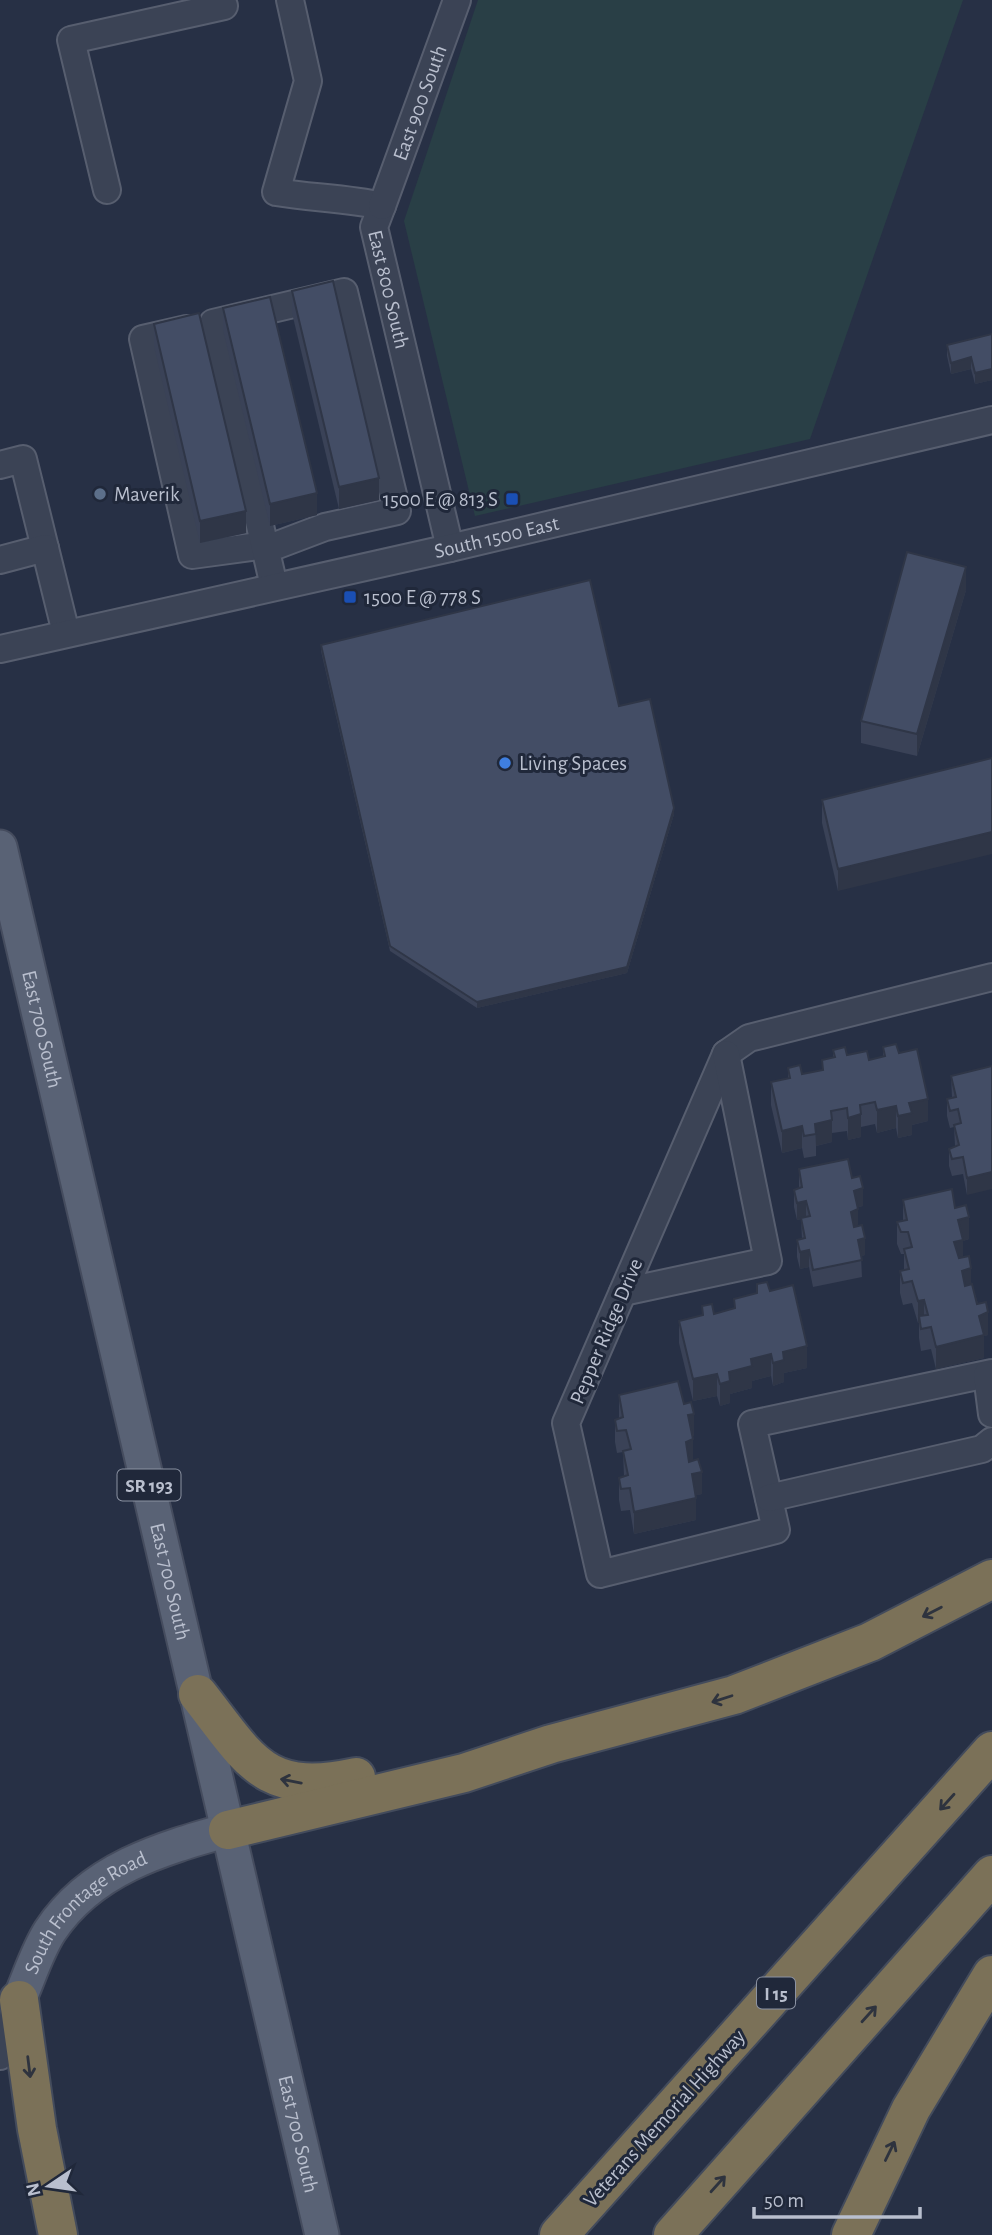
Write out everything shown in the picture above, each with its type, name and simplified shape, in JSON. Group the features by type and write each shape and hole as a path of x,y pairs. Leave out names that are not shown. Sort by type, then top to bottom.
{"highway":[{"path":"228,1830 464,1773 551,1745 713,1702 783,1678 870,1642 992,1579"},
{"path":"198,1694 259,1769 294,1782 345,1779 470,1750 551,1745"},
{"name":"Veterans Memorial Highway","path":"559,2235 992,1751"},
{"path":"673,2235 992,1875"},
{"path":"851,2235 911,2109 992,1975"},
{"path":"19,2000 37,2129 58,2235"}],"main road":[{"name":"East 700 South","path":"0,847 322,2235"},
{"name":"South Frontage Road","path":"19,2000 50,1932 81,1895 127,1863 147,1854 228,1830"}],"street":[{"name":"East 800 South","path":"290,0 308,80 276,192 315,198 350,199 382,206 374,227 450,548"},
{"name":"East 900 South","path":"382,206 457,0"},
{"path":"107,190 71,40 146,11 224,6"},
{"path":"344,292 397,511 325,527 267,547 192,555 143,339 213,323 344,292"},
{"path":"213,323 274,586"},
{"name":"South 1500 East","path":"0,649 450,548 992,420"},
{"path":"0,465 23,459 66,633"},
{"path":"0,560 45,548"},
{"path":"623,1292 768,1261 726,1054 749,1038 992,977"},
{"name":"Pepper Ridge Drive","path":"726,1054 566,1423 600,1574 776,1530 752,1424 989,1374"},
{"path":"989,1374 992,1415"},
{"path":"769,1498 982,1449 992,1441"},
{"name":"South Frontage Road","path":"0,2056 19,2000"}],"shaded area":[{"path":"478,0 963,0 810,439 475,516 404,221"}],"building":[{"path":"333,281 379,478 339,487 292,291"},
{"path":"270,297 317,493 270,504 223,308"},
{"path":"199,313 246,511 200,521 154,324"},
{"path":"992,334 992,369 975,373 971,357 951,363 947,345"},
{"path":"907,552 966,567 917,734 861,721"},
{"name":"Living Spaces","path":"590,580 619,706 650,699 674,808 627,967 477,1002 390,946 321,645"},
{"path":"992,758 992,832 838,869 822,800"},
{"path":"896,1044 899,1053 917,1049 928,1099 909,1103 912,1113 898,1116 896,1106 877,1110 875,1102 860,1105 861,1114 848,1118 847,1108 831,1111 832,1120 815,1124 816,1134 804,1136 802,1126 782,1131 771,1082 790,1078 788,1068 800,1065 802,1074 823,1070 822,1060 835,1057 833,1050 845,1047 847,1055 867,1051 869,1060 885,1056 883,1047"},
{"path":"992,1066 992,1172 967,1178 963,1157 952,1159 949,1149 959,1145 954,1125 961,1123 958,1109 950,1111 947,1099 956,1097 951,1076"},
{"path":"848,1159 852,1178 860,1176 863,1188 854,1191 858,1209 851,1212 854,1227 862,1225 865,1238 858,1240 862,1260 813,1270 809,1250 800,1252 797,1240 805,1238 801,1218 810,1216 806,1201 797,1203 794,1190 802,1187 799,1169"},
{"path":"952,1189 955,1208 966,1205 969,1217 958,1220 963,1240 954,1242 959,1258 969,1256 971,1268 962,1271 965,1286 972,1284 977,1304 986,1302 988,1312 979,1316 984,1335 936,1347 931,1327 921,1329 919,1316 928,1315 924,1300 918,1301 912,1281 903,1283 900,1271 909,1269 904,1249 912,1247 908,1232 901,1232 897,1222 907,1220 903,1200"},
{"path":"767,1282 770,1291 793,1285 807,1346 783,1352 784,1360 773,1363 771,1354 751,1359 752,1366 729,1372 730,1381 720,1384 717,1374 693,1379 679,1321 703,1315 702,1306 712,1304 714,1314 735,1308 734,1299 757,1293 757,1284"},
{"path":"678,1381 684,1404 691,1402 694,1414 688,1415 693,1439 686,1442 689,1462 698,1459 702,1472 692,1474 696,1498 634,1512 630,1488 621,1489 619,1478 628,1475 623,1451 631,1449 626,1430 617,1431 615,1420 623,1417 619,1395"}],"place":[{"name":"Maverik","path":"100,494"},
{"name":"1500 E @ 813 S","path":"512,499"},
{"name":"1500 E @ 778 S","path":"350,597"},
{"name":"Living Spaces","path":"505,763"}]}
